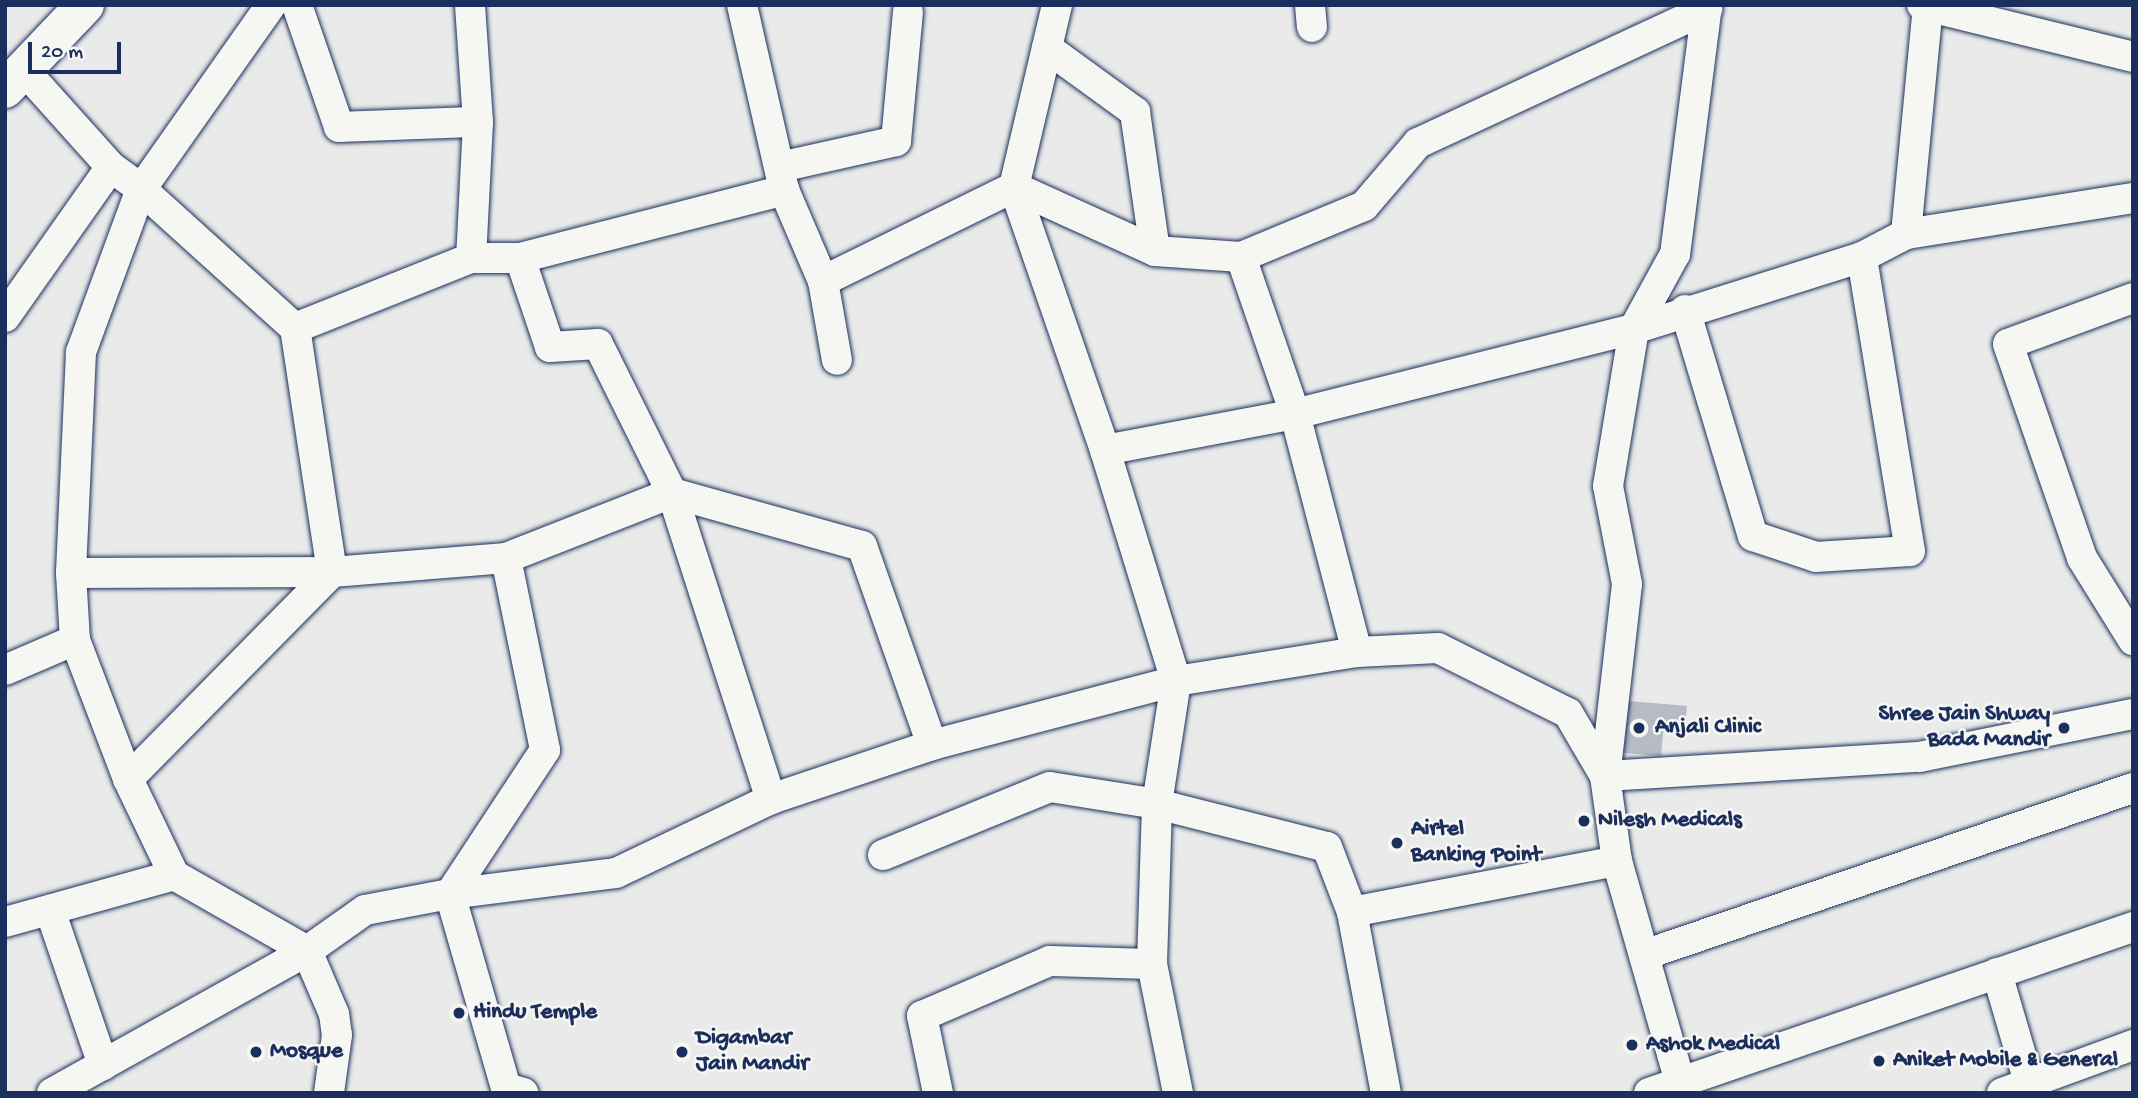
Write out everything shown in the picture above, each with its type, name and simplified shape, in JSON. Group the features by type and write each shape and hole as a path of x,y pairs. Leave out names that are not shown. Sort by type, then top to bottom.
{"main road":[{"path":"14,79 85,5"}],"street":[{"path":"271,5 141,188 81,352 71,573 75,640 128,779 174,875 307,951 334,1014 337,1035 330,1093"},
{"path":"297,5 339,127 478,122"},
{"path":"470,5 478,122 471,258"},
{"path":"742,5 782,178 823,281 837,360"},
{"path":"1057,5 1014,187 1105,450 1176,681 1157,804 1152,964 1178,1093"},
{"path":"1906,234 1925,6 2133,57"},
{"path":"1014,187 1156,251 1241,257 1364,206 1418,144 1707,7"},
{"path":"1682,1086 1617,861 1605,776 1627,584 1608,486 1634,329 1675,254 1707,7"},
{"path":"295,328 471,258 520,258 896,141 908,12"},
{"path":"1047,48 1135,113 1156,251"},
{"path":"14,79 111,167 141,188 295,328 332,572"},
{"path":"5,317 111,167"},
{"path":"823,281 1014,187"},
{"path":"1105,450 1295,414 1634,329 1685,310 1861,257 1906,234 2133,198"},
{"path":"1241,257 1295,414 1357,652"},
{"path":"1685,310 1753,536 1816,558 1910,551 1861,257"},
{"path":"520,258 550,347 598,344 672,494 771,799"},
{"path":"2133,298 2008,344 2082,558 2133,640"},
{"path":"71,573 332,572 506,558 672,494 862,545 932,745"},
{"path":"450,894 545,750 506,558"},
{"path":"128,779 332,572"},
{"path":"5,670 75,640"},
{"path":"52,1093 307,951 365,910 450,894 616,873 771,799 932,745 1176,681 1357,652 1438,648 1568,713 1605,776"},
{"path":"1605,776 1919,757 2133,714"},
{"path":"883,855 1050,787 1157,804 1327,847 1352,912 1385,1093"},
{"path":"1644,955 2133,788"},
{"path":"1352,912 1617,861"},
{"path":"5,922 174,875"},
{"path":"450,894 512,1091"},
{"path":"50,910 103,1065"},
{"path":"1649,1093 1682,1086 2133,927"},
{"path":"938,1093 922,1016 1050,961 1152,964"},
{"path":"1997,973 2021,1089 2133,1045"}],"building":[{"path":"1618,700 1687,706 1685,726 1664,724 1661,756 1613,752"}],"place":[{"name":"Anjali Clinic","path":"1639,728"},
{"name":"Shree Jain Shway Bada Mandir","path":"2064,728"},
{"name":"Nilesh Medicals","path":"1584,821"},
{"name":"Airtel Banking Point","path":"1397,843"},
{"name":"Hindu Temple","path":"459,1013"},
{"name":"Ashok Medical","path":"1632,1045"},
{"name":"Mosque","path":"256,1052"},
{"name":"Digambar Jain Mandir","path":"682,1052"},
{"name":"Aniket Mobile & General","path":"1879,1061"}]}
